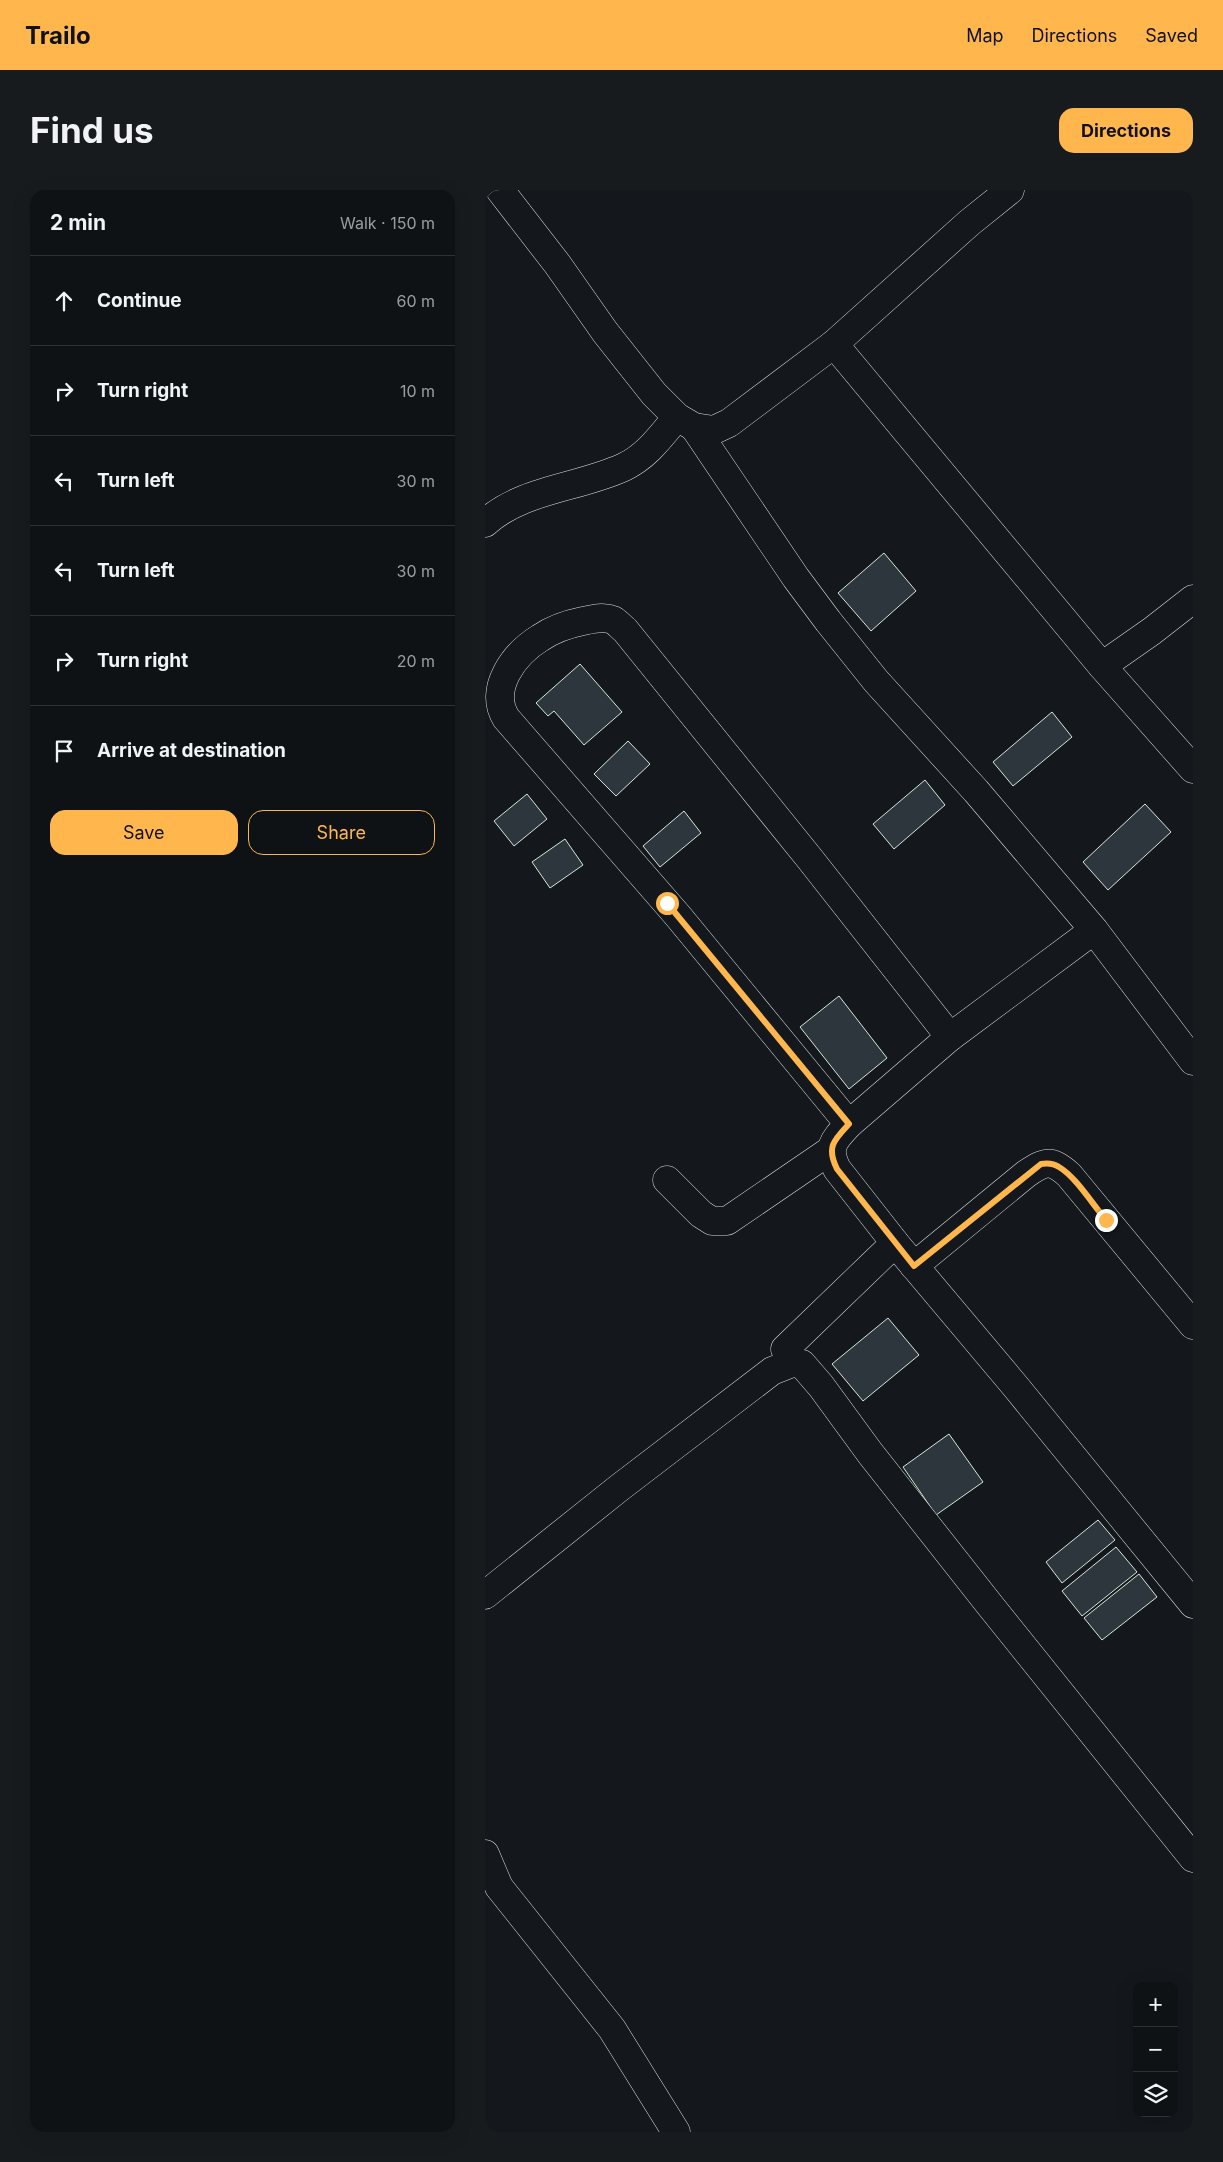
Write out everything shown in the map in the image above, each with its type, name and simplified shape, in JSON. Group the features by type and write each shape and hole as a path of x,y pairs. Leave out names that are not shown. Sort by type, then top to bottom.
{"street":[{"path":"500,190 558,265 605,332 654,394 686,422 828,621 876,681 976,791 1094,930 1193,1061"},
{"path":"686,422 714,430 729,422 834,344 969,223 1010,190"},
{"path":"834,344 1102,666 1193,769"},
{"path":"485,523 494,515 522,500 625,466 686,422"},
{"path":"1102,666 1193,599"},
{"path":"849,1124 672,909 506,718 500,708 501,684 509,669 524,650 554,630 592,619 614,621 625,630 811,859 950,1037"},
{"path":"1094,930 950,1037 849,1124 836,1138 831,1150 831,1158 837,1169 895,1243 1016,1387 1193,1604"},
{"path":"667,1180 701,1214 712,1221 727,1221 831,1150"},
{"path":"914,1266 1026,1174 1041,1164 1050,1163 1059,1166 1069,1175 1193,1325"},
{"path":"785,1349 895,1243"},
{"path":"485,1595 619,1488 772,1371 792,1363 802,1364 989,1604 1193,1858"},
{"path":"485,1854 499,1887 611,2029 676,2132"}],"building":[{"path":"884,553 916,591 871,631 838,593"},
{"path":"580,664 622,712 584,745 554,711 548,716 536,703"},
{"path":"1052,712 1072,737 1013,786 993,762"},
{"path":"628,741 650,764 616,796 594,774"},
{"path":"925,780 945,805 894,849 873,824"},
{"path":"527,794 547,819 514,846 494,821"},
{"path":"1145,804 1171,832 1108,890 1083,862"},
{"path":"684,811 701,833 660,867 643,846"},
{"path":"565,839 583,865 550,888 532,862"},
{"path":"839,996 887,1058 849,1089 800,1027"},
{"path":"888,1318 919,1355 863,1401 832,1364"},
{"path":"949,1434 983,1482 936,1515 903,1467"},
{"path":"1098,1520 1115,1540 1062,1583 1046,1562"},
{"path":"1116,1547 1137,1572 1082,1616 1062,1591"},
{"path":"1139,1574 1157,1597 1102,1640 1084,1618"}],"route":[{"path":"667,903 748,1004 849,1124 836,1138 831,1150 831,1158 837,1169 914,1266 1026,1174 1041,1164 1050,1163 1059,1166 1069,1175 1106,1220"}]}
